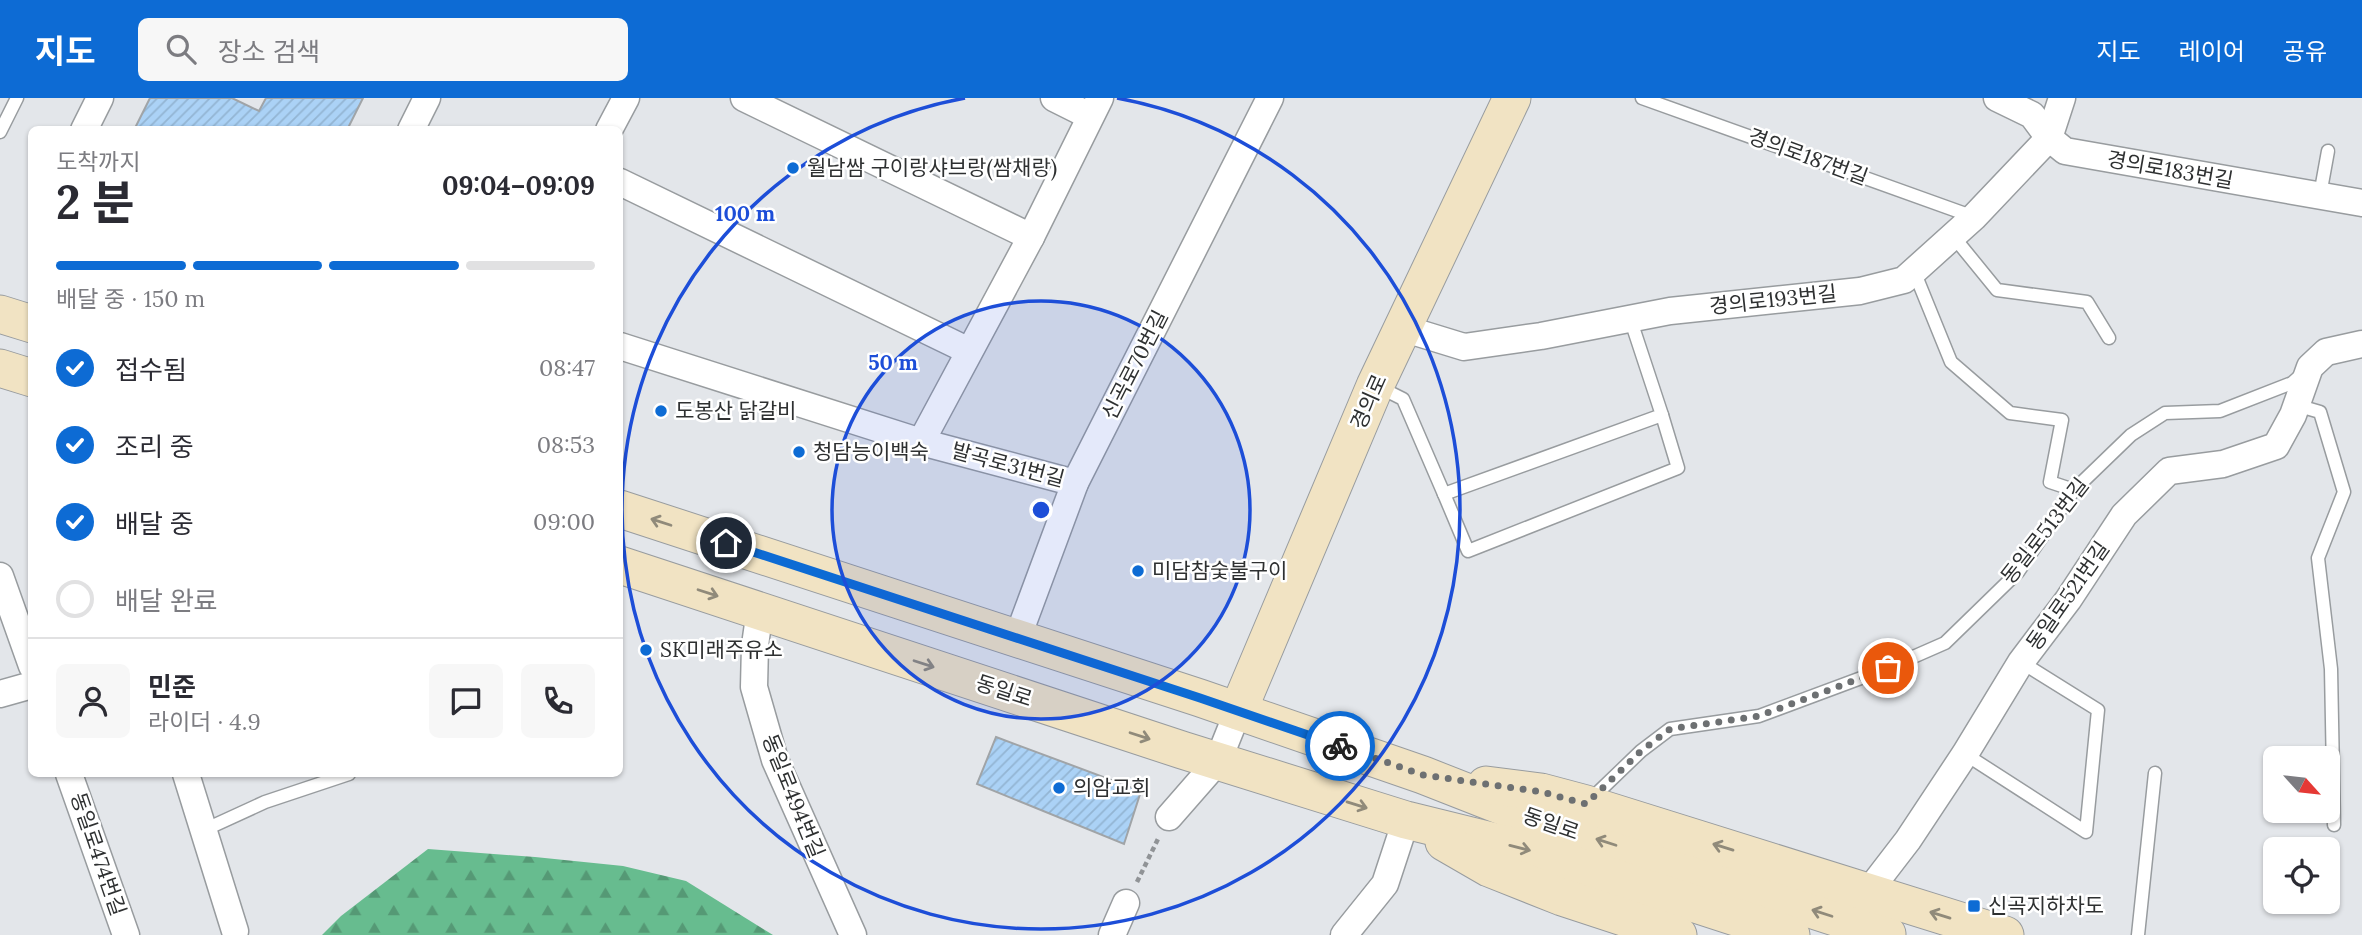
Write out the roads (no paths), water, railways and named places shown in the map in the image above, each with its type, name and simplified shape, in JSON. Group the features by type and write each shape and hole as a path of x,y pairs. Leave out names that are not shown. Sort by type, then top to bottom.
{"street":[{"path":"86,126 100,98"},
{"path":"413,126 427,98"},
{"path":"612,126 626,98"},
{"path":"744,98 1031,237"},
{"path":"920,442 1031,237 1095,107 1054,98"},
{"name":"신곡로70번길","path":"1017,639 1075,483 1270,98"},
{"name":"경의로","path":"1238,710 1375,386 1511,98"},
{"name":"경의로183번길","path":"1997,98 2032,115 2049,138 2065,151 2362,203"},
{"name":"경의로193번길","path":"1402,328 1464,347 1541,336 1670,311 1860,290 1904,280 1974,217 2049,138 2062,98"},
{"path":"623,183 969,351"},
{"path":"0,314 28,323"},
{"name":"동일로513번길","path":"2310,367 2326,352 2362,344"},
{"name":"발곡로31번길","path":"623,347 920,442 1075,483"},
{"name":"동일로521번길","path":"1868,892 1908,840 2021,662 2068,600 2124,515 2169,471 2223,464 2276,446 2296,405 2310,367"},
{"path":"0,368 28,377"},
{"name":"동일로","path":"623,510 1238,710 1423,775 1540,821 1887,934"},
{"name":"동일로","path":"623,566 1218,761 1406,820 1532,851 1791,935"},
{"path":"0,576 28,655"},
{"name":"동일로494번길","path":"760,610 755,645 754,687 775,760 853,935"},
{"path":"0,694 28,686"},
{"path":"1169,817 1218,761 1238,710"},
{"path":"1423,775 1542,792 1586,804 2005,935"},
{"name":"동일로474번길","path":"70,777 126,935"},
{"path":"187,777 235,931"},
{"path":"1344,935 1385,884 1406,820 1489,868 1562,897 1678,935"},
{"path":"1112,935 1126,903"}],"lane":[{"path":"0,132 17,98"},
{"name":"경의로187번길","path":"1642,98 1974,217"},
{"path":"2320,195 2328,151"},
{"path":"1953,236 1997,290 2087,302 2109,338"},
{"path":"1914,271 1951,362 2010,412 2062,420 2050,482 2074,489"},
{"path":"1375,386 1403,399 1468,551 1678,468 1630,318"},
{"name":"동일로513번길","path":"1586,804 1641,751 1670,729 1759,716 1888,668 1945,643 2018,572 2074,489 2131,435 2165,413 2220,411 2292,383 2310,367"},
{"path":"2296,405 2320,412 2344,492 2318,558 2331,669 2334,825"},
{"path":"1444,494 1662,415"},
{"path":"1965,754 2086,832 2098,710 2021,662"},
{"path":"2138,935 2155,773"},
{"path":"204,830 265,802 340,777"}],"place":[{"name":"월남쌈 구이랑샤브랑(쌈채랑)","path":"793,168"},
{"name":"도봉산 닭갈비","path":"661,411"},
{"name":"청담능이백숙","path":"799,452"},
{"name":"미담참숯불구이","path":"1138,571"},
{"name":"SK미래주유소","path":"646,650"},
{"name":"의암교회","path":"1059,788"},
{"name":"신곡지하차도","path":"1974,906"}]}
